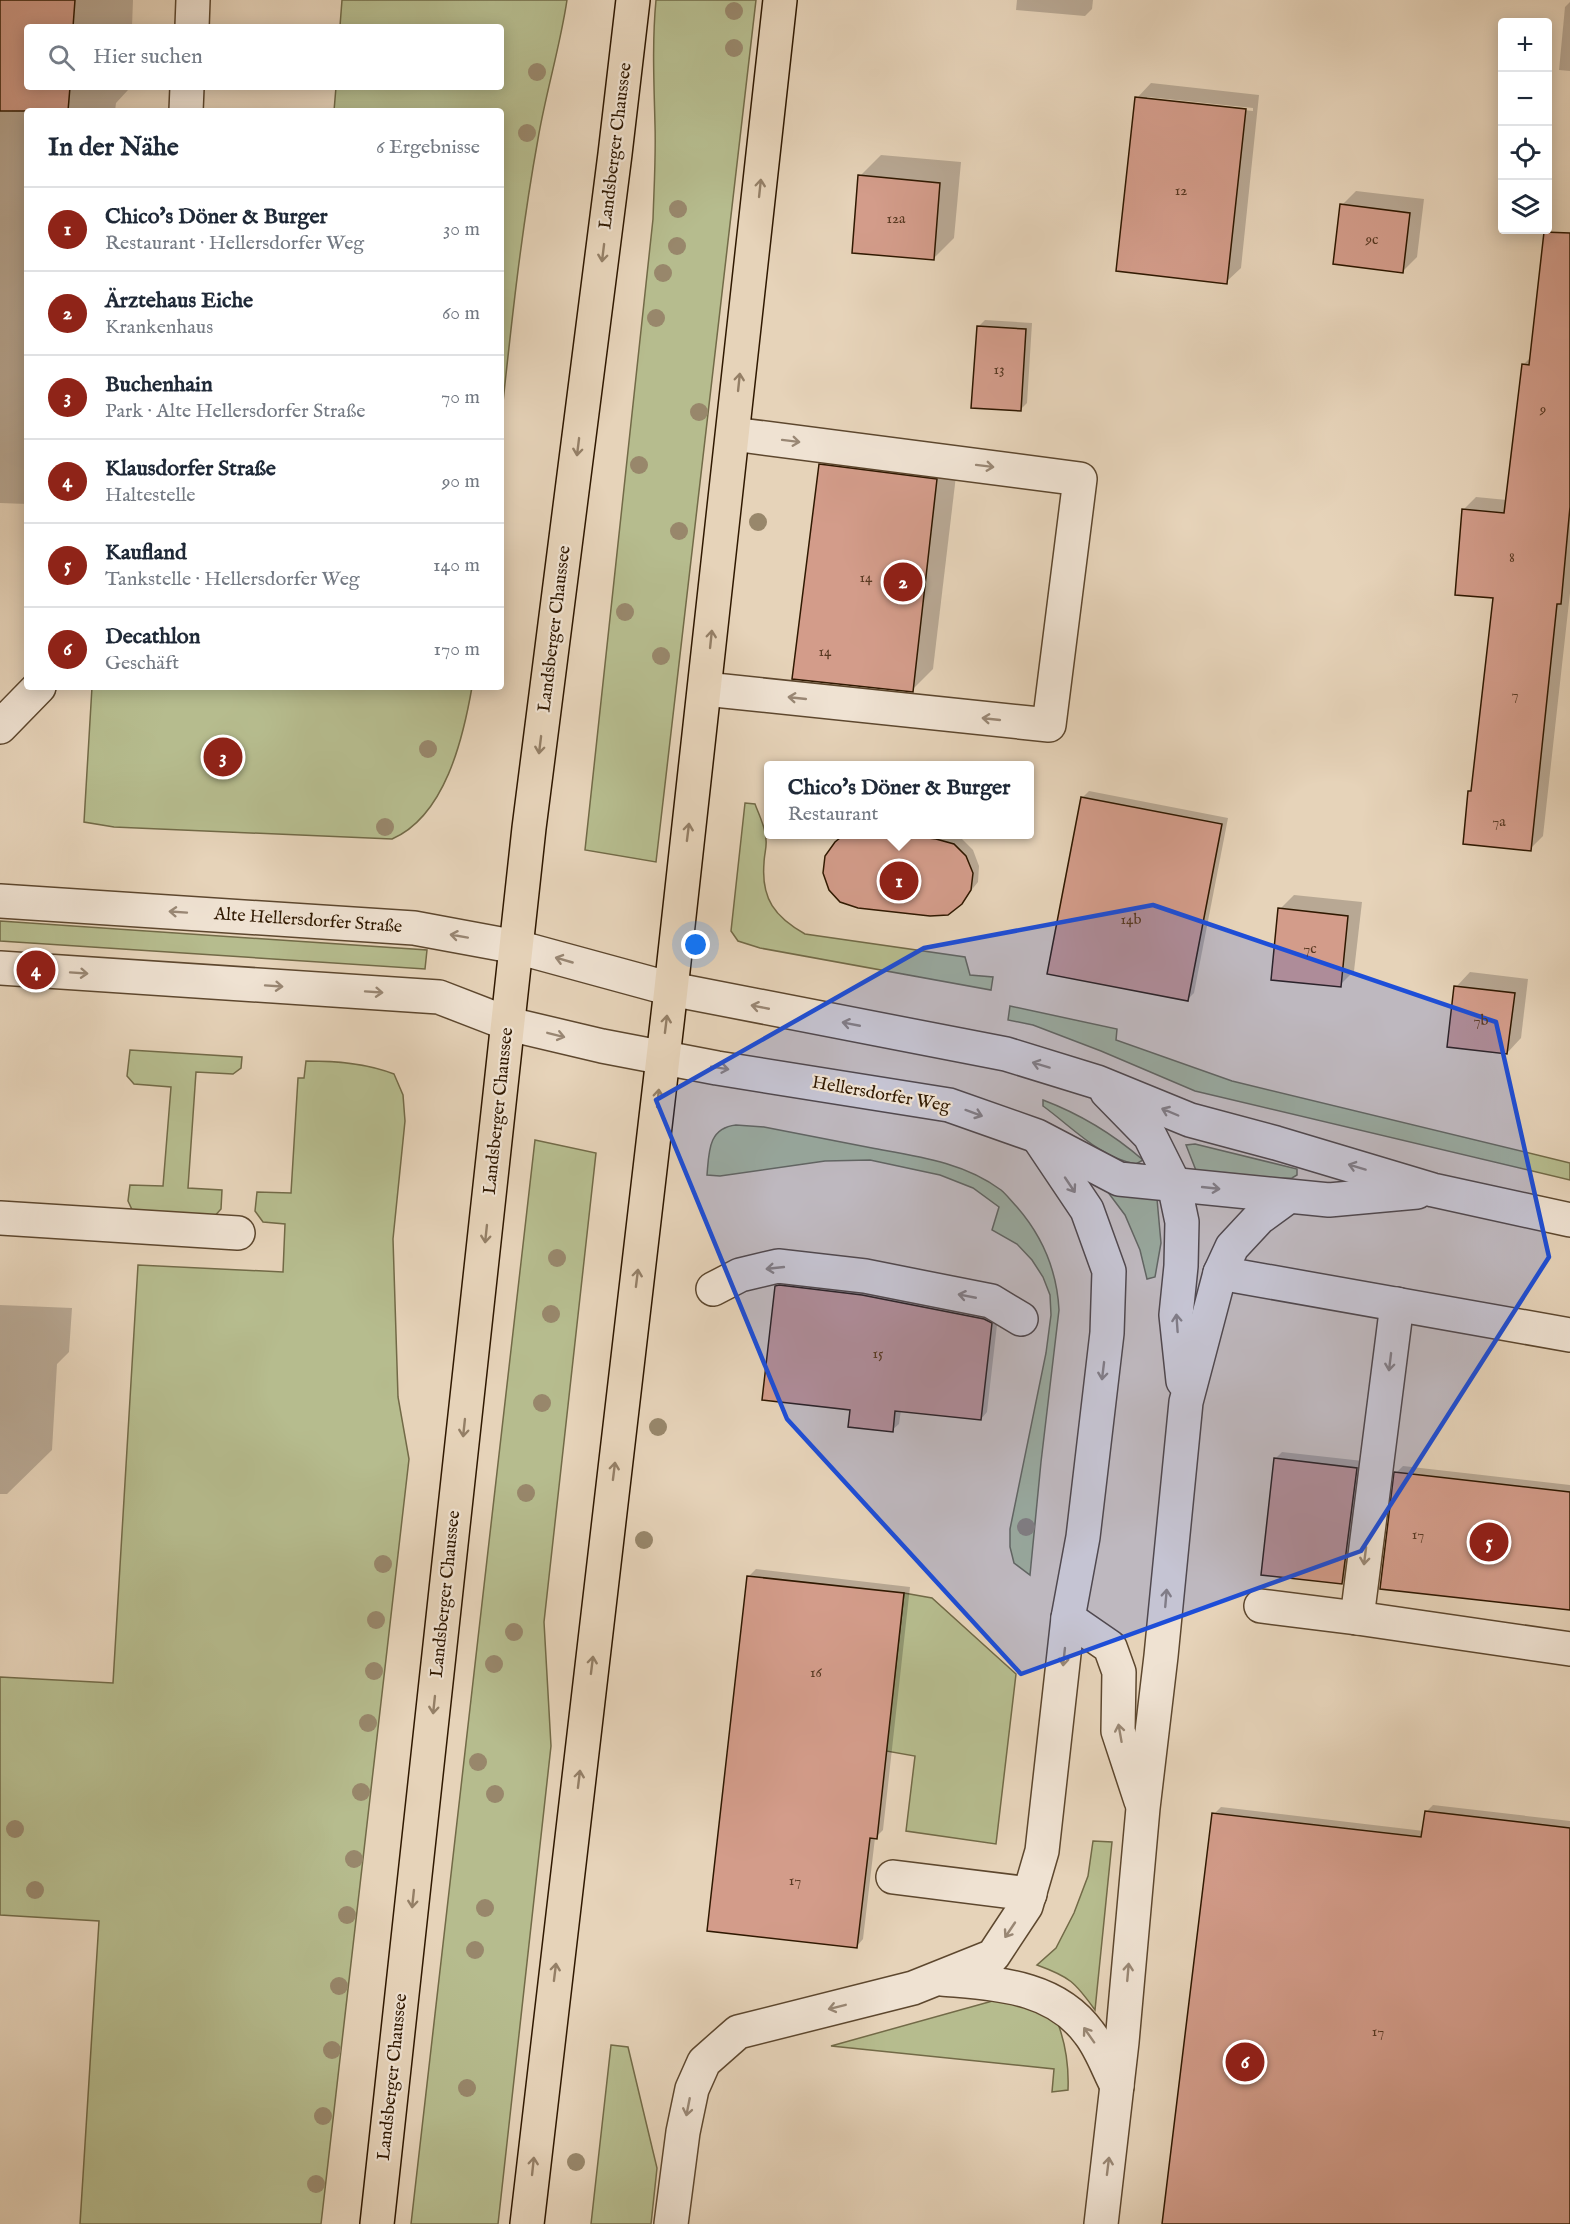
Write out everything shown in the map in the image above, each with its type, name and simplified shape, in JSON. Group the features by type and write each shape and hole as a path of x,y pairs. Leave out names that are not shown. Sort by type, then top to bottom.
{"main road":[{"name":"Landsberger Chaussee","path":"377,2224 530,828 633,0"},
{"path":"527,2224 671,989 780,0"}],"street":[{"path":"192,24 193,0"},
{"path":"186,108 188,90"},
{"path":"705,689 1049,725 1080,479 733,434"},
{"path":"0,727 36,690"},
{"name":"Alte Hellersdorfer Straße","path":"0,901 414,928 517,946 610,973"},
{"path":"0,968 439,997 509,1024"},
{"name":"Hellersdorfer Weg","path":"610,973 671,989 1006,1054 1097,1082 1190,1120 1433,1190 1570,1220"},
{"name":"Hellersdorfer Weg","path":"509,1024 662,1059 949,1105 1037,1136 1119,1179 1329,1200 1433,1190"},
{"path":"1097,1082 1150,1136 1174,1184 1182,1222 1181,1266 1176,1315 1186,1402"},
{"path":"671,2224 683,2132 692,2089 704,2062 738,2032 913,1988 993,1956 1026,1906 1042,1851 1068,1618 1083,1537 1107,1333 1109,1271 1087,1210 1037,1136"},
{"path":"1101,2224 1186,1402 1220,1273 1232,1247 1259,1218 1288,1197"},
{"path":"0,1218 238,1233"},
{"path":"713,1289 740,1275 778,1266 865,1276 991,1301 1021,1319"},
{"path":"1220,1273 1397,1304 1569,1326"},
{"path":"1357,1618 1397,1304"},
{"path":"1261,1606 1570,1649"},
{"path":"1068,1618 1110,1647 1119,1672 1118,1731 1143,1808"},
{"path":"893,1877 1030,1894"},
{"path":"937,1978 1006,1985 1032,1991 1062,2006 1090,2033 1117,2086"}],"highlighted area":[{"path":"1153,905 1496,1022 1549,1257 1361,1551 1021,1674 787,1419 656,1100 924,948"}],"green space":[{"path":"342,0 567,0 541,121 526,209 504,395 504,108 334,108 336,90 504,90 504,24 340,24"},
{"path":"656,0 756,0 656,862 585,850 653,219"},
{"path":"92,690 471,690 457,752 438,795 426,813 410,828 392,839 114,827 84,822"},
{"path":"745,803 755,804 766,839 765,887 772,906 786,921 805,934 965,957 970,975 993,977 991,990 760,948 738,941 731,931"},
{"path":"0,921 427,950 425,969 0,941"},
{"path":"1010,1006 1117,1029 1116,1040 1232,1081 1570,1163 1570,1180 1195,1091 1033,1025 1008,1020"},
{"path":"130,1050 242,1057 241,1068 233,1074 196,1072 188,1188 222,1190 221,1209 213,1218 134,1214 128,1201 130,1185 163,1186 171,1087 134,1084 127,1076"},
{"path":"306,1061 351,1063 394,1074 403,1095 405,1121 393,1239 398,1397 409,1459 321,2224 80,2224 99,1921 0,1915 0,1677 113,1683 138,1265 283,1272 285,1224 263,1222 255,1211 257,1192 291,1193 298,1078 304,1078"},
{"path":"1043,1100 1096,1126 1143,1160 1136,1164 1123,1161 1098,1149 1043,1106"},
{"path":"736,1125 764,1127 922,1157 956,1167 987,1180 1001,1190 1034,1230 1052,1268 1059,1310 1030,1575 1014,1563 1010,1547 1010,1529 1046,1353 1051,1315 1050,1295 1043,1277 1032,1260 1017,1244 992,1230 999,1207 973,1188 940,1175 870,1160 825,1161 720,1176 707,1175 710,1150 715,1136 727,1127"},
{"path":"535,1140 596,1153 544,1622 551,1746 498,2224 411,2224"},
{"path":"1195,1144 1297,1169 1297,1175 1292,1178 1248,1179 1197,1173 1186,1145"},
{"path":"1104,1187 1157,1199 1161,1243 1155,1277 1147,1279 1140,1250 1125,1215"},
{"path":"904,1593 932,1598 1016,1674 996,1844 906,1831 915,1756 886,1751"},
{"path":"1093,1841 1112,1842 1095,2010 1082,1993 1065,1977 1037,1965 1056,1948 1074,1913 1088,1876"},
{"path":"996,2000 1021,2002 1057,2021 1066,2055 1068,2090 1052,2092 1054,2069 831,2046"},
{"path":"611,2045 628,2047 657,2168 651,2224 591,2224"}],"building":[{"path":"0,0 75,0 73,24 24,24 24,90 70,90 68,108 24,108 24,111 0,111"},
{"path":"1135,97 1246,109 1227,284 1116,271"},
{"path":"858,175 940,183 934,260 852,253"},
{"path":"1340,204 1410,213 1403,273 1333,264"},
{"path":"1570,233 1570,507 1561,604 1557,604 1531,851 1463,844 1493,598 1455,595 1462,509 1504,513 1522,364 1529,365 1544,234"},
{"path":"977,326 1026,329 1021,411 971,408"},
{"path":"819,464 937,479 913,692 792,679"},
{"path":"1081,797 1222,824 1188,1001 1047,974"},
{"path":"839,839 936,839 954,844 966,856 973,873 971,890 962,904 948,915 930,916 858,908 840,902 829,890 823,873 825,856"},
{"path":"1278,908 1348,916 1341,987 1271,980"},
{"path":"1454,986 1515,993 1507,1054 1447,1047"},
{"path":"775,1286 862,1295 984,1319 992,1323 981,1420 895,1411 893,1432 848,1427 850,1410 762,1400"},
{"path":"1274,1458 1357,1468 1342,1584 1261,1575"},
{"path":"1394,1472 1570,1492 1570,1610 1380,1589"},
{"path":"747,1576 904,1593 877,1839 870,1838 857,1948 707,1931"},
{"path":"1425,1811 1570,1828 1570,2224 1162,2224 1212,1813 1421,1837"}],"place":[{"name":"Ärztehaus Eiche","path":"903,582"},
{"name":"Buchenhain","path":"223,757"},
{"name":"Chico's Döner & Burger","path":"899,881"},
{"name":"Klausdorfer Straße","path":"36,970"},
{"name":"Kaufland","path":"1489,1542"},
{"name":"Decathlon","path":"1245,2062"}]}
